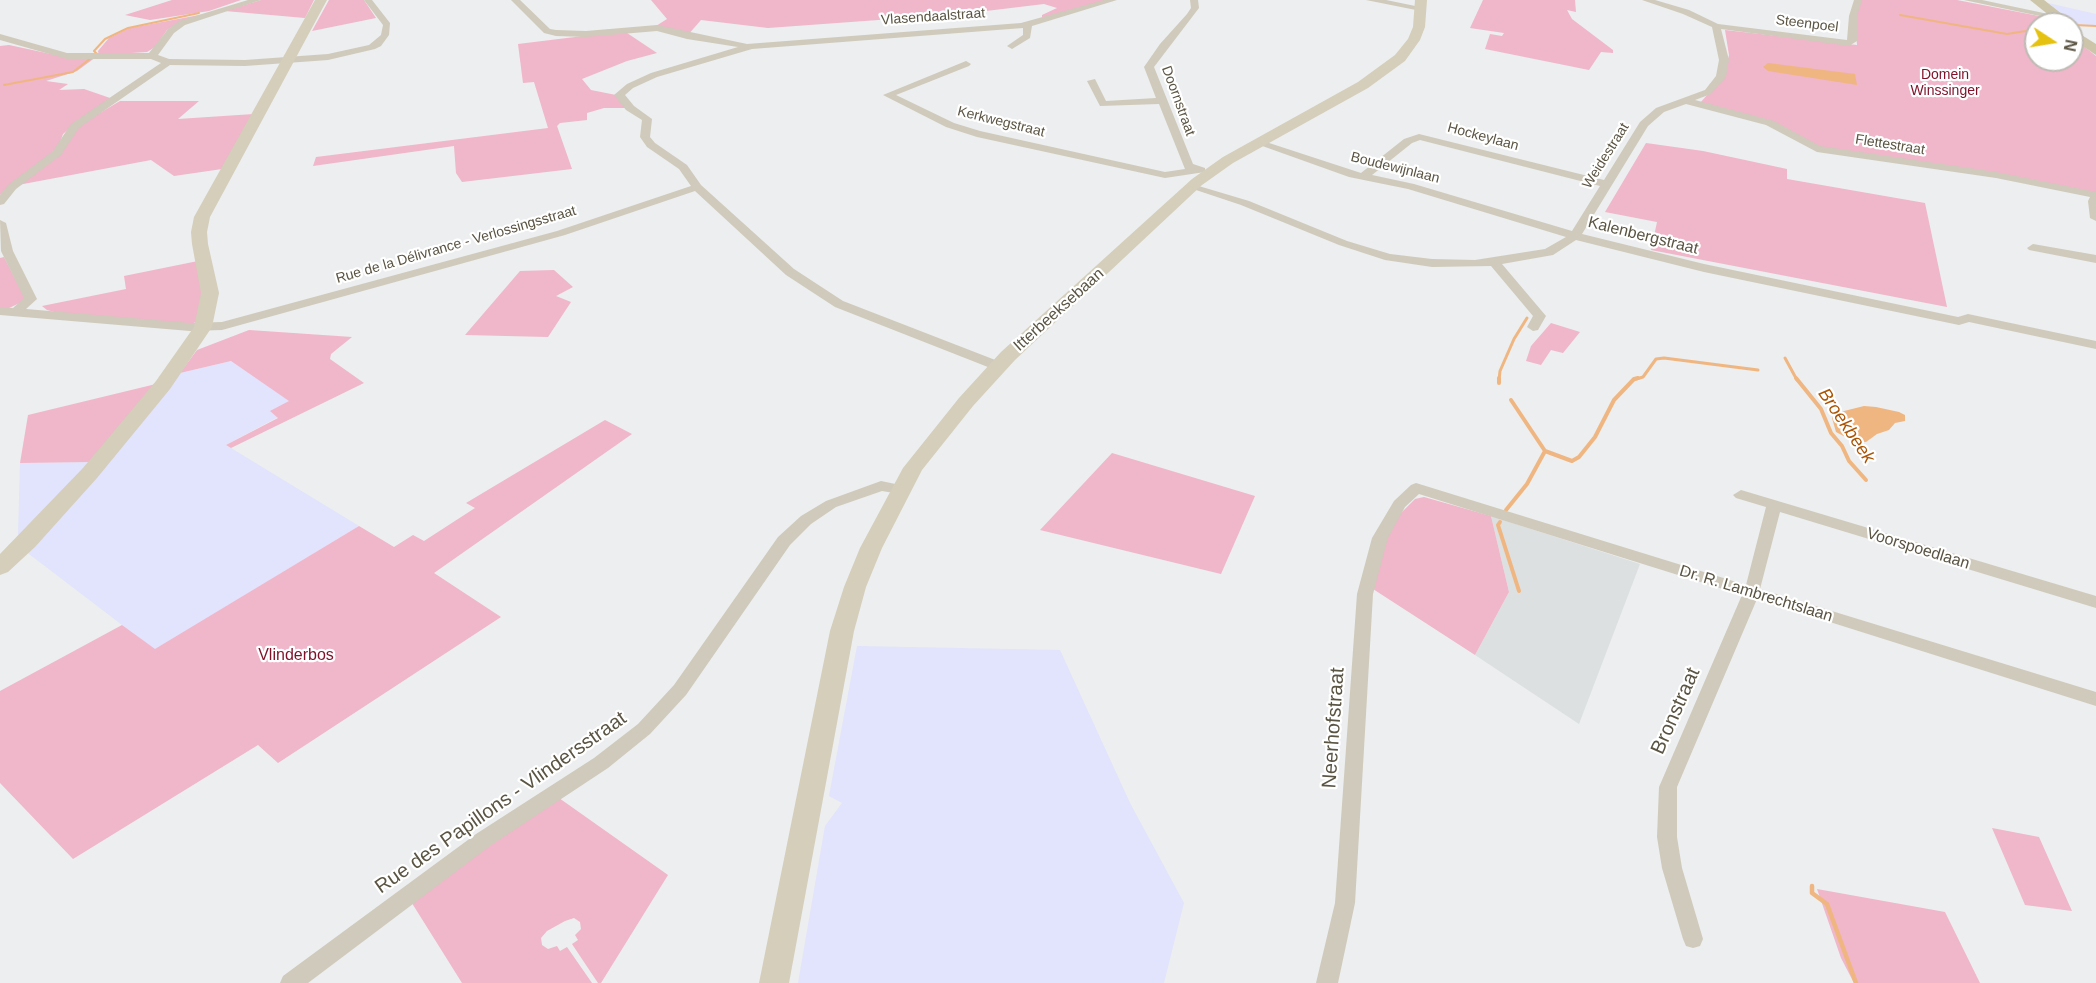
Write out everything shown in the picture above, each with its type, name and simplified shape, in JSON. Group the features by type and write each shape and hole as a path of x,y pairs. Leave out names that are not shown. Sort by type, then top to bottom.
{"main road":[{"path":"0,567 27,542 90,473 212,326 210,293 200,244 199,232 202,218 321,0"},
{"path":"2028,0 2045,12"},
{"path":"2036,0 2052,12"},
{"name":"Itterbeeksebaan","path":"774,983 842,631 855,587 881,524 913,468 998,366 1192,187 1202,171 1259,144 1363,85 1393,64 1414,40 1419,27 1421,4"},
{"path":"2084,36 2096,46"}],"street":[{"path":"152,56 176,27 257,0"},
{"path":"0,37 67,56 152,56 168,62 287,61 344,55 378,44 385,35 387,25 368,0"},
{"name":"Vlasendaalstraat","path":"515,0 547,31 556,33 586,34 657,28 748,47 1028,25 1113,0"},
{"name":"Doornstraat","path":"1194,0 1195,8 1191,15 1163,46 1149,67 1188,166 1202,171"},
{"path":"1370,0 1421,4"},
{"path":"1646,0 1686,12 1716,26"},
{"name":"Steenpoel","path":"1716,26 1849,43 1852,41 1853,16 1858,0"},
{"path":"1968,0 2033,12"},
{"path":"1012,46 1027,36 1028,25"},
{"name":"Weidestraat","path":"1570,239 1644,124 1660,111 1708,92 1721,77 1724,60 1716,26"},
{"path":"748,47 654,75 630,86 619,95 630,108 646,119 645,137 651,145 683,167 697,187 790,272 839,304 998,366"},
{"path":"0,202 12,187 62,149 69,132 75,126 168,62"},
{"name":"Kerkwegstraat","path":"966,64 888,95 950,125 977,134 1165,175 1202,171"},
{"path":"1092,81 1103,104 1163,101"},
{"name":"Flettestraat","path":"1687,101 1770,123 1816,149 1996,175 2096,196"},
{"name":"Hockeylaan","path":"1363,177 1408,141 1419,137 1605,184"},
{"name":"Boudewijnlaan","path":"1259,144 1363,177 1410,186 1524,221 1570,239"},
{"name":"Rue de la Délivrance - Verlossingsstraat","path":"0,311 212,326 561,233 697,187"},
{"name":"Kalenbergstraat","path":"1192,187 1245,203 1379,255 1447,264 1494,262 1550,252 1570,239 1959,321 1968,318 2096,345"},
{"path":"2096,196 2094,201 2096,218"},
{"path":"0,223 10,259 31,299 16,312"},
{"path":"2033,248 2096,259"},
{"path":"1494,262 1540,316 1533,327"},
{"name":"Rue des Papillons - Vlindersstraat","path":"291,983 483,840 584,775 644,729 680,690 784,542 806,520 831,504 881,486 900,489"},
{"name":"Dr. R. Lambrechtslaan","path":"1416,488 2096,699"},
{"name":"Neerhofstraat","path":"1327,983 1345,903 1365,594 1380,538 1399,504 1416,488"},
{"name":"Voorspoedlaan","path":"1741,495 2096,603"},
{"name":"Bronstraat","path":"1693,939 1670,858 1666,812 1668,787 1751,592 1774,505"}],"shaded area":[{"path":"2048,3 2096,14 2096,26 2084,25 2084,12 2060,12"},
{"path":"231,361 290,401 271,412 278,417 226,445 359,526 155,650 25,551 18,536 20,463 92,462 180,373"},
{"path":"1491,516 1640,564 1579,724 1475,655 1509,592"},
{"path":"857,646 1060,650 1130,803 1184,903 1164,983 798,983 825,826 842,803 829,796"}],"green space":[{"path":"172,0 241,0 209,11 150,20 125,15"},
{"path":"261,0 314,0 305,18 225,11"},
{"path":"329,0 364,0 376,18 312,31"},
{"path":"651,0 1107,0 1042,19 1042,15 1057,8 1044,4 961,14 768,28 701,20 687,36 656,26 667,19"},
{"path":"1483,0 1575,0 1576,12 1567,10 1572,19 1613,50 1613,53 1601,52 1589,70 1485,49 1490,34 1502,36 1504,33 1470,28"},
{"name":"Domein Winssinger","path":"1861,0 1957,0 2024,13 2024,72 2084,72 2084,46 2096,56 2096,193 1820,148 1768,120 1700,103 1724,76 1729,55 1725,30 1857,45 1855,20"},
{"path":"210,13 178,23 167,30 155,47 147,52 99,55 98,51 109,38 130,28"},
{"path":"624,31 657,53 627,61 582,79 591,90 616,95 626,108 604,108 587,113 587,120 560,123 557,126 572,169 462,182 456,173 454,146 313,166 316,157 548,128 534,82 523,83 518,44"},
{"path":"9,45 65,57 96,57 77,71 46,81 68,84 59,90 84,89 113,99 78,121 63,134 58,148 0,195 0,46"},
{"path":"120,101 199,101 178,119 254,114 222,169 174,176 151,160 18,185 83,123"},
{"path":"1646,143 1703,151 1787,169 1787,179 1925,203 1947,307 1651,250 1657,222 1605,212"},
{"path":"4,257 26,300 7,309 0,308 0,258"},
{"path":"198,261 203,293 199,320 192,324 62,314 47,310 42,306 126,289 124,276"},
{"path":"554,270 573,287 556,296 571,302 548,337 465,335 520,271"},
{"path":"1551,323 1580,332 1563,353 1551,350 1541,365 1526,361 1531,346"},
{"path":"249,330 352,337 331,354 330,359 364,383 231,448 226,445 278,418 270,411 289,401 231,361 180,373 197,350"},
{"path":"156,384 92,462 20,463 28,415"},
{"name":"Vlinderbos","path":"605,420 632,434 434,573 501,617 278,763 258,745 73,859 0,783 0,691 122,625 155,649 359,526 394,547 413,535 424,541 475,508 466,503"},
{"path":"1112,453 1255,496 1221,574 1040,530"},
{"path":"1424,497 1491,516 1509,592 1475,655 1373,589 1385,540 1399,515 1415,499"},
{"path":"559,798 668,875 601,983 598,983 572,944 578,940 575,935 581,929 580,922 574,918 547,931 541,938 542,945 548,949 557,946 560,951 567,947 592,983 462,983 410,900"},
{"path":"1992,828 2039,837 2072,911 2025,905"},
{"path":"1817,889 1945,912 1980,983 1854,983 1841,958"}],"water":[{"path":"1768,63 1855,74 1857,85 1768,71 1763,67"},
{"path":"1864,406 1899,412 1905,415 1905,421 1895,423 1889,430 1877,434 1866,442 1853,441 1836,432 1832,418 1836,413"}],"waterway":[{"path":"97,54 94,51 105,39 128,28 199,13"},
{"name":"Broekbeek","path":"1900,15 2007,34 2024,31"},
{"name":"Broekbeek","path":"2084,25 2096,26"},
{"path":"4,85 73,72 91,58"},
{"name":"Broekbeek","path":"1499,380 1500,371 1514,339 1527,318"},
{"name":"Broekbeek","path":"1633,380 1643,377 1656,359 1664,358 1758,370"},
{"name":"Broekbeek","path":"1785,358 1797,380"},
{"name":"Broekbeek","path":"1633,380 1638,378"},
{"name":"Broekbeek","path":"1796,378 1821,409 1831,433 1842,446 1849,461 1866,480"},
{"name":"Broekbeek","path":"1545,451 1572,461 1579,457 1595,437 1614,400 1633,380"},
{"name":"Broekbeek","path":"1511,400 1545,451"},
{"name":"Broekbeek","path":"1506,510 1527,484 1545,451"},
{"name":"Broekbeek","path":"1500,522 1498,525 1519,591"},
{"name":"Broekbeek","path":"1812,886 1812,893 1827,904 1856,983"}]}
